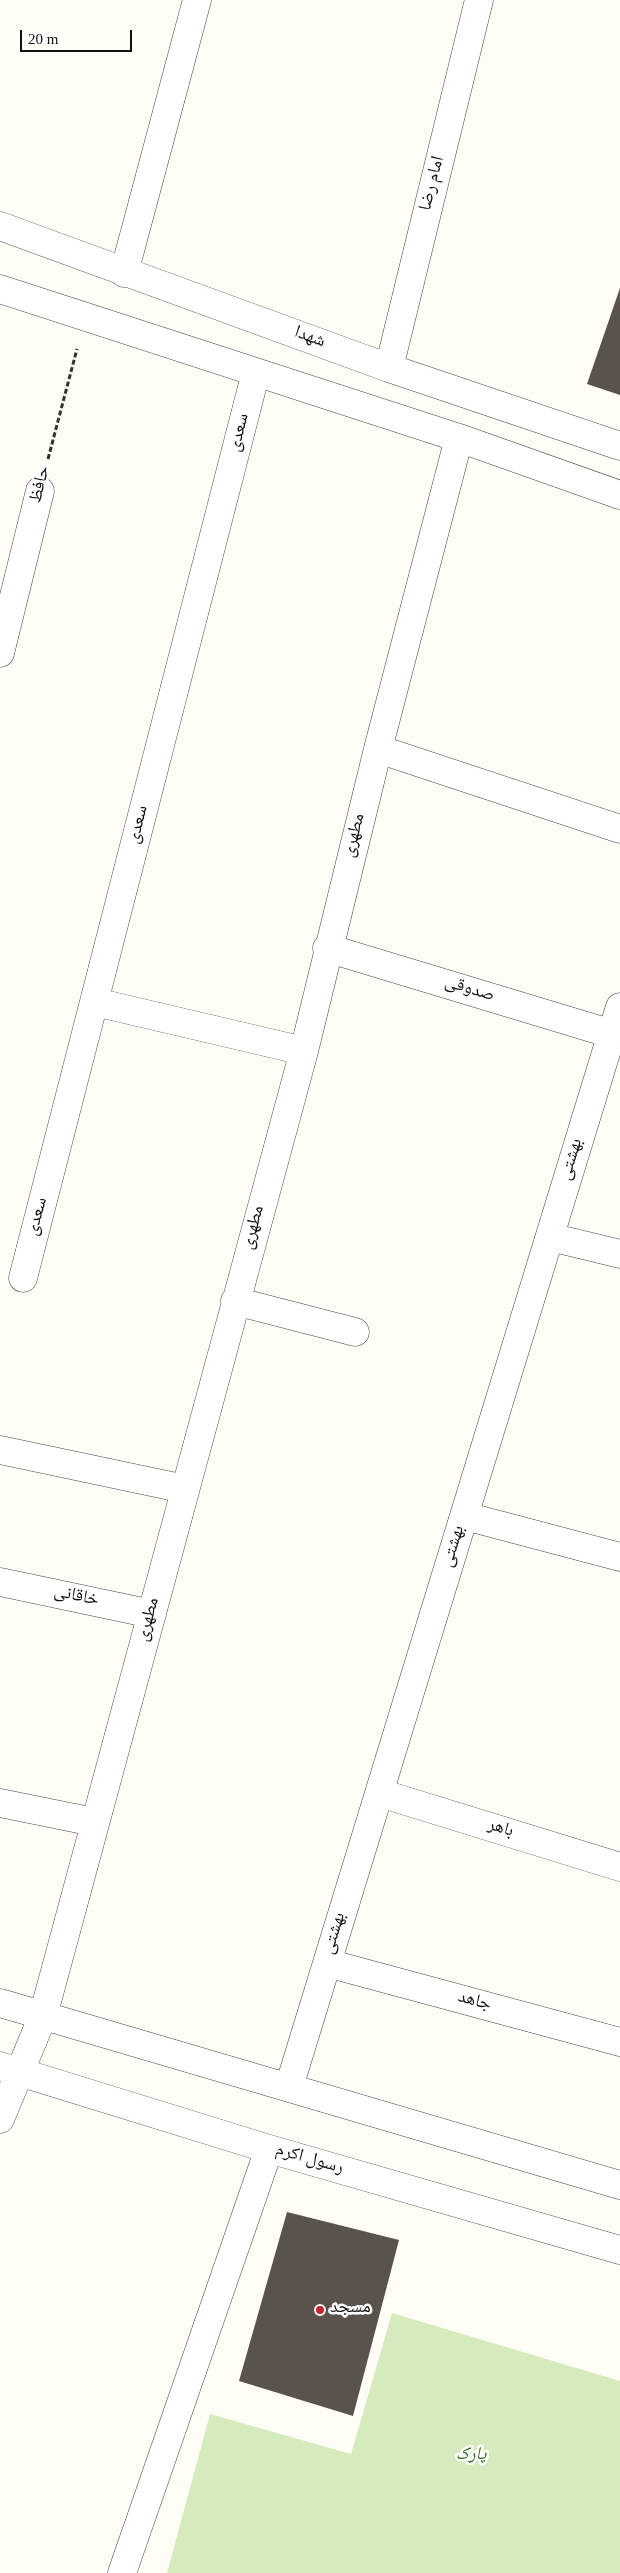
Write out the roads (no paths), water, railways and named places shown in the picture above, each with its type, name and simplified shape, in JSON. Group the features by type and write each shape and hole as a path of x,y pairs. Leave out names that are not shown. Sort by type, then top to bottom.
{"street":[{"path":"124,272 197,0"},
{"name":"امام رضا","path":"389,368 479,0"},
{"name":"شهدا","path":"0,226 389,368 620,446"},
{"path":"0,289 460,438 620,495"},
{"name":"سعدی","path":"23,1278 256,372"},
{"name":"مطهری","path":"0,2119 10,2069 43,2016 304,1051 327,948 460,438"},
{"name":"حافظ","path":"0,653 40,491"},
{"path":"378,749 620,829"},
{"name":"صدوقی","path":"327,948 612,1034"},
{"path":"95,1002 304,1051"},
{"name":"بهشتی","path":"289,2087 620,1007"},
{"path":"550,1237 620,1254"},
{"path":"235,1301 355,1332"},
{"path":"0,1450 185,1489"},
{"path":"464,1516 620,1557"},
{"name":"خاقانی","path":"0,1582 152,1614"},
{"name":"باهر","path":"380,1792 620,1867"},
{"path":"0,1803 94,1822"},
{"name":"جاهد","path":"328,1963 620,2042"},
{"path":"0,2003 620,2185"},
{"name":"رسول اکرم","path":"10,2069 269,2149 620,2250"},
{"path":"122,2573 269,2149"}],"place":[{"name":"مسجد","path":"320,2310"}],"park label":[{"name":"پارک","path":"471,2457"}]}
